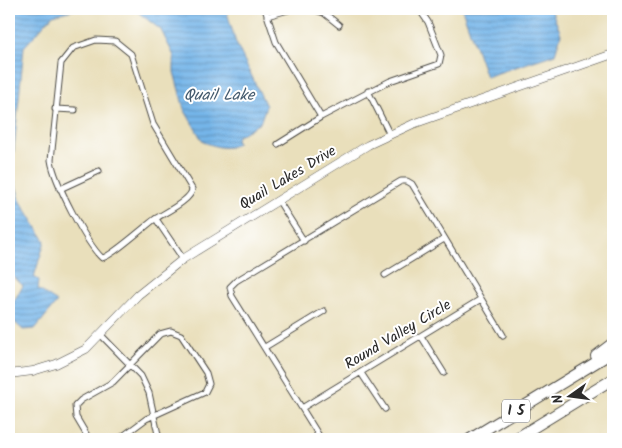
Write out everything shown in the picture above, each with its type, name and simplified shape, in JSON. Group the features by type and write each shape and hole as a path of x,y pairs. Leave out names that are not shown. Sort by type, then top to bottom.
{"highway":[{"path":"562,383 613,343"},
{"name":"I 5","path":"470,439 613,352"},
{"name":"I 5","path":"515,439 611,382"}],"main road":[{"name":"Quail Lakes Drive","path":"9,374 33,371 56,364 86,349 138,295 183,259 368,145 425,119 613,54"}],"street":[{"path":"265,9 284,57 321,117"},
{"path":"267,16 292,9"},
{"path":"312,9 324,13 339,25"},
{"path":"278,144 368,91 401,76 437,65 442,55 419,9"},
{"path":"102,40 115,41 128,50 134,59 153,124 192,189 188,199 156,219 109,256 102,258 60,189 54,175 51,160 59,68 68,52 77,46 102,40"},
{"path":"368,91 390,135"},
{"path":"55,110 75,110"},
{"path":"60,189 99,171"},
{"path":"321,439 230,293 230,287 236,281 405,180 412,184 503,335"},
{"path":"278,200 304,241"},
{"path":"156,219 183,259"},
{"path":"385,275 444,239"},
{"name":"Round Valley Circle","path":"302,408 481,299"},
{"path":"265,348 324,312"},
{"path":"88,439 76,417 75,406 81,400 114,382 160,334 171,331 180,334 206,374 209,384 205,392 153,415 119,439"},
{"path":"101,335 141,376 149,393 159,439"},
{"path":"421,336 444,373"},
{"path":"360,373 385,410"},
{"path":"9,434 14,439"}],"water":[{"path":"9,9 77,9 53,15 24,47 12,170 20,200 45,241 34,277 39,280 38,289 57,302 35,329 23,330 9,317 9,309 23,286 9,272"},
{"name":"Quail Lake","path":"134,9 226,9 236,43 266,106 260,123 236,137 237,144 233,146 220,147 203,142 184,109 174,72 174,56 161,30"},
{"path":"462,9 551,9 561,34 555,54 486,77"}]}
